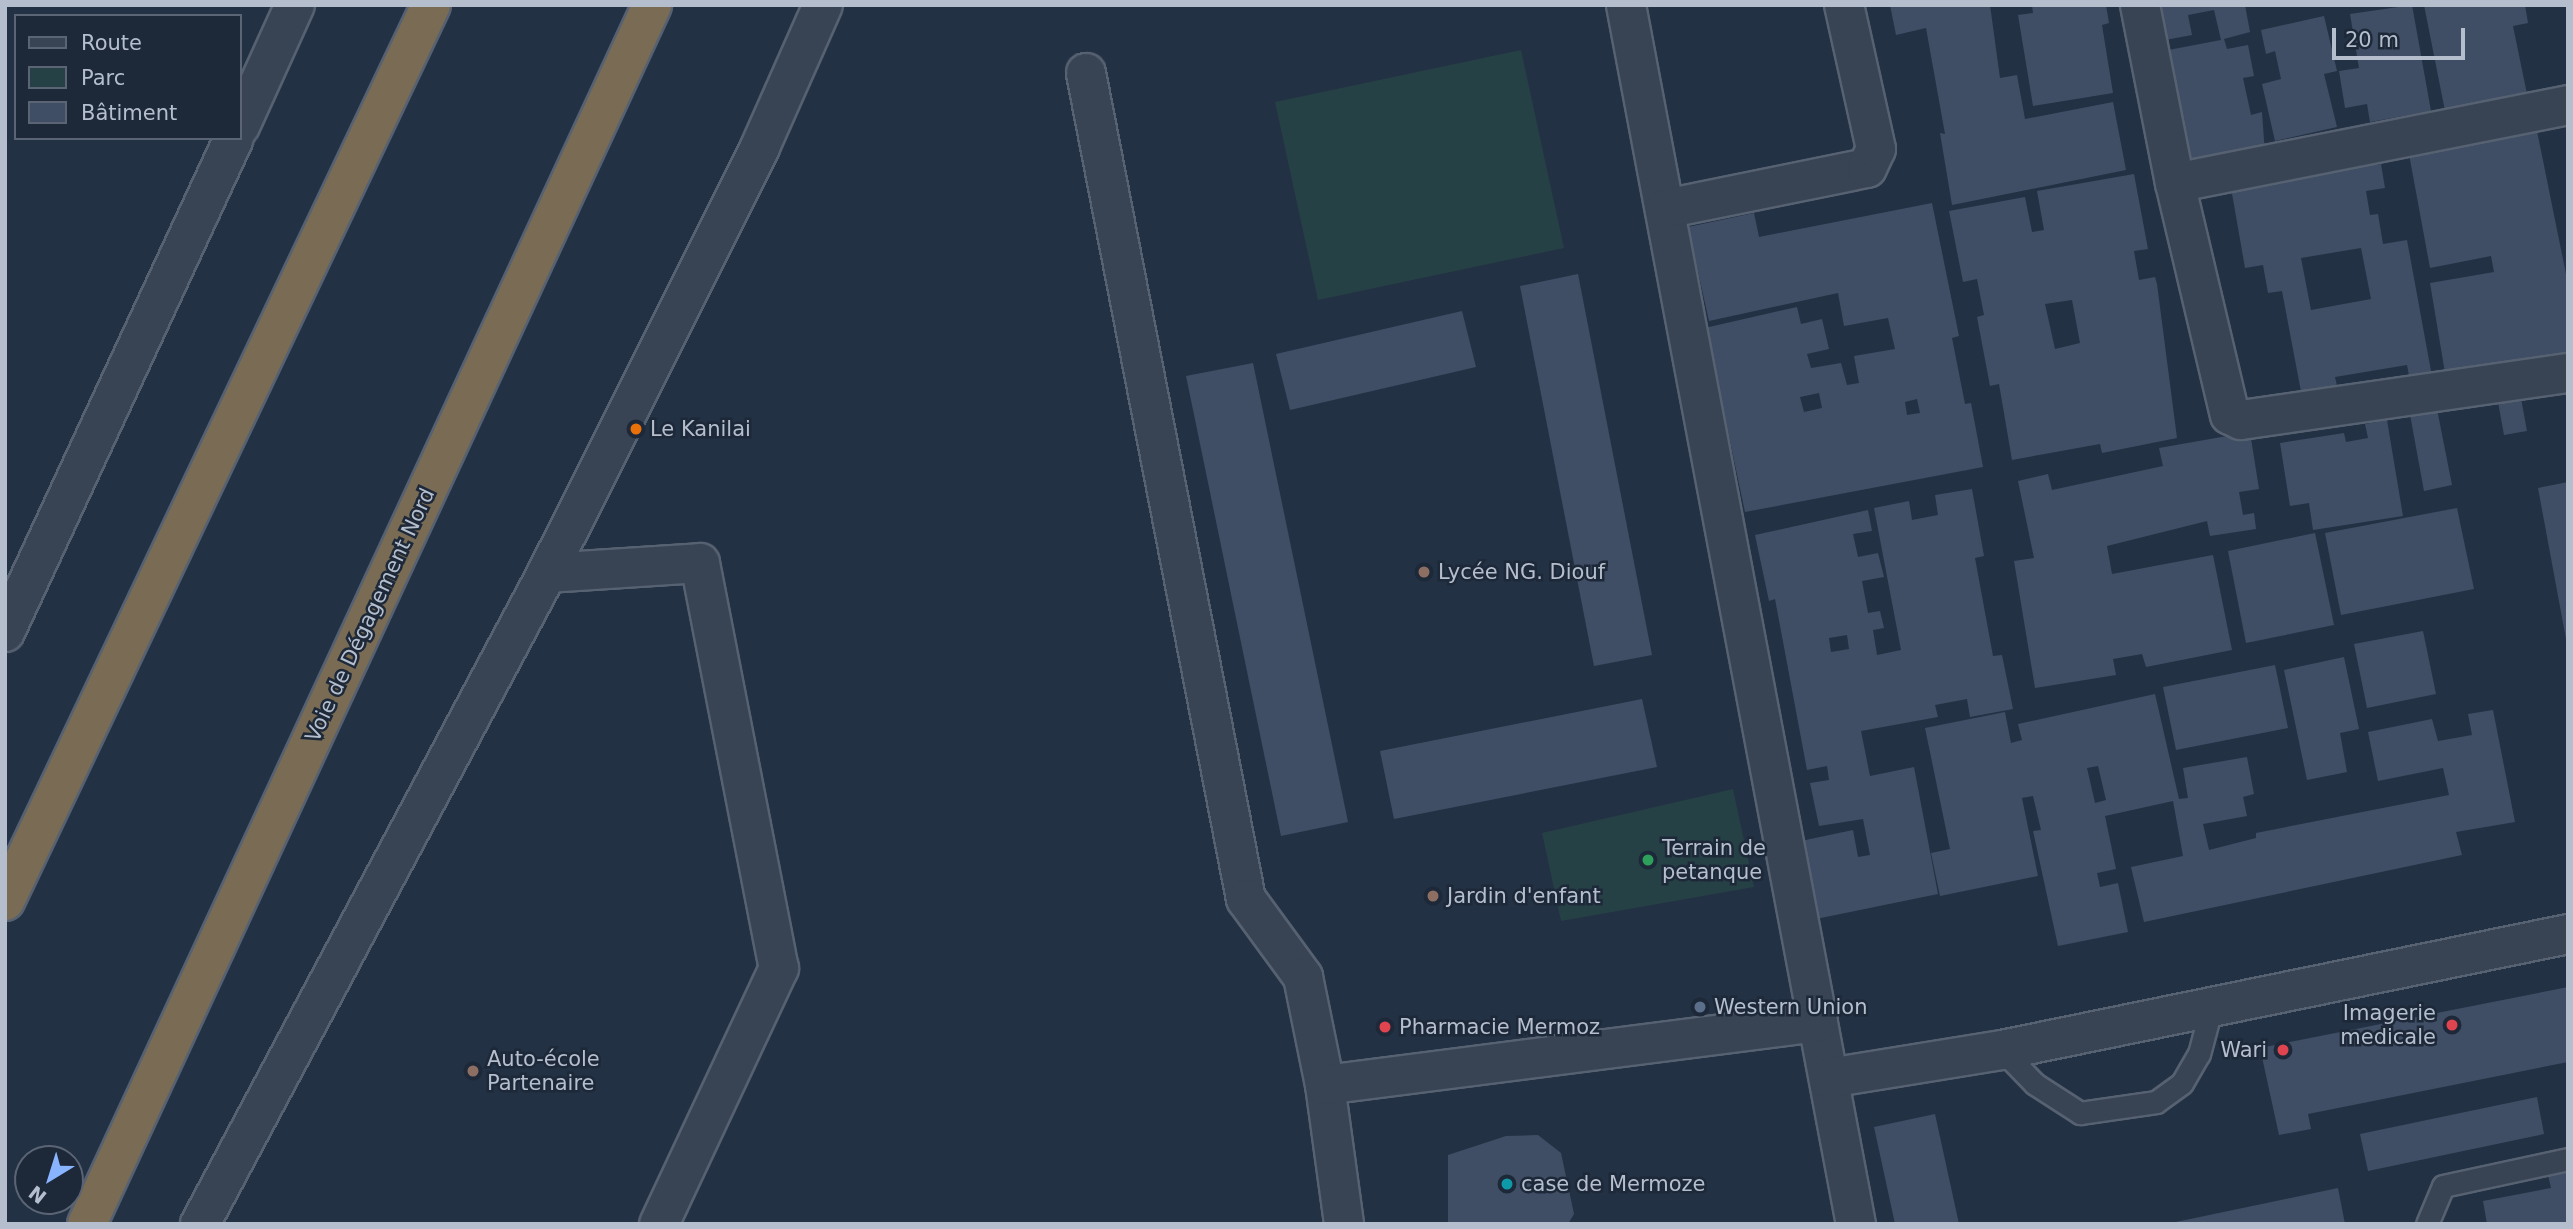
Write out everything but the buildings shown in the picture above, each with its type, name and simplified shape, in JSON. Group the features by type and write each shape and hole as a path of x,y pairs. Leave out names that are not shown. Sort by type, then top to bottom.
{"highway":[{"path":"5,901 432,5"},
{"name":"Voie de Dégagement Nord","path":"87,1224 652,5"}],"street":[{"path":"242,122 295,5"},
{"path":"200,1224 547,573 760,147 823,5"},
{"path":"1626,5 1856,1224"},
{"path":"1664,209 1867,168 1876,149 1844,5"},
{"path":"2140,5 2175,183 2227,410 2235,418 2568,373"},
{"path":"1086,73 1246,899 1303,977 1325,1085 1344,1224"},
{"path":"2175,183 2568,105"},
{"path":"5,632 233,140"},
{"path":"547,573 700,563 779,968 659,1224"},
{"path":"1829,1078 2002,1050 2568,934"},
{"path":"1325,1085 1818,1022"}],"lane":[{"path":"2002,1050 2035,1084 2080,1112 2156,1101 2182,1083 2199,1054 2212,1005"},
{"path":"2427,1224 2443,1186 2568,1158"}],"green space":[{"path":"1521,50 1564,248 1318,300 1275,102"},
{"name":"Terrain de petanque","path":"1733,789 1754,887 1561,921 1542,833"}],"place":[{"name":"Le Kanilai","path":"636,429"},
{"name":"Lycée NG. Diouf","path":"1424,572"},
{"name":"Terrain de petanque","path":"1648,860"},
{"name":"Jardin d'enfant","path":"1433,896"},
{"name":"Western Union","path":"1700,1007"},
{"name":"Imagerie medicale","path":"2452,1025"},
{"name":"Pharmacie Mermoz","path":"1385,1027"},
{"name":"Wari","path":"2283,1050"},
{"name":"Auto-école Partenaire","path":"473,1071"},
{"name":"case de Mermoze","path":"1507,1184"}]}
